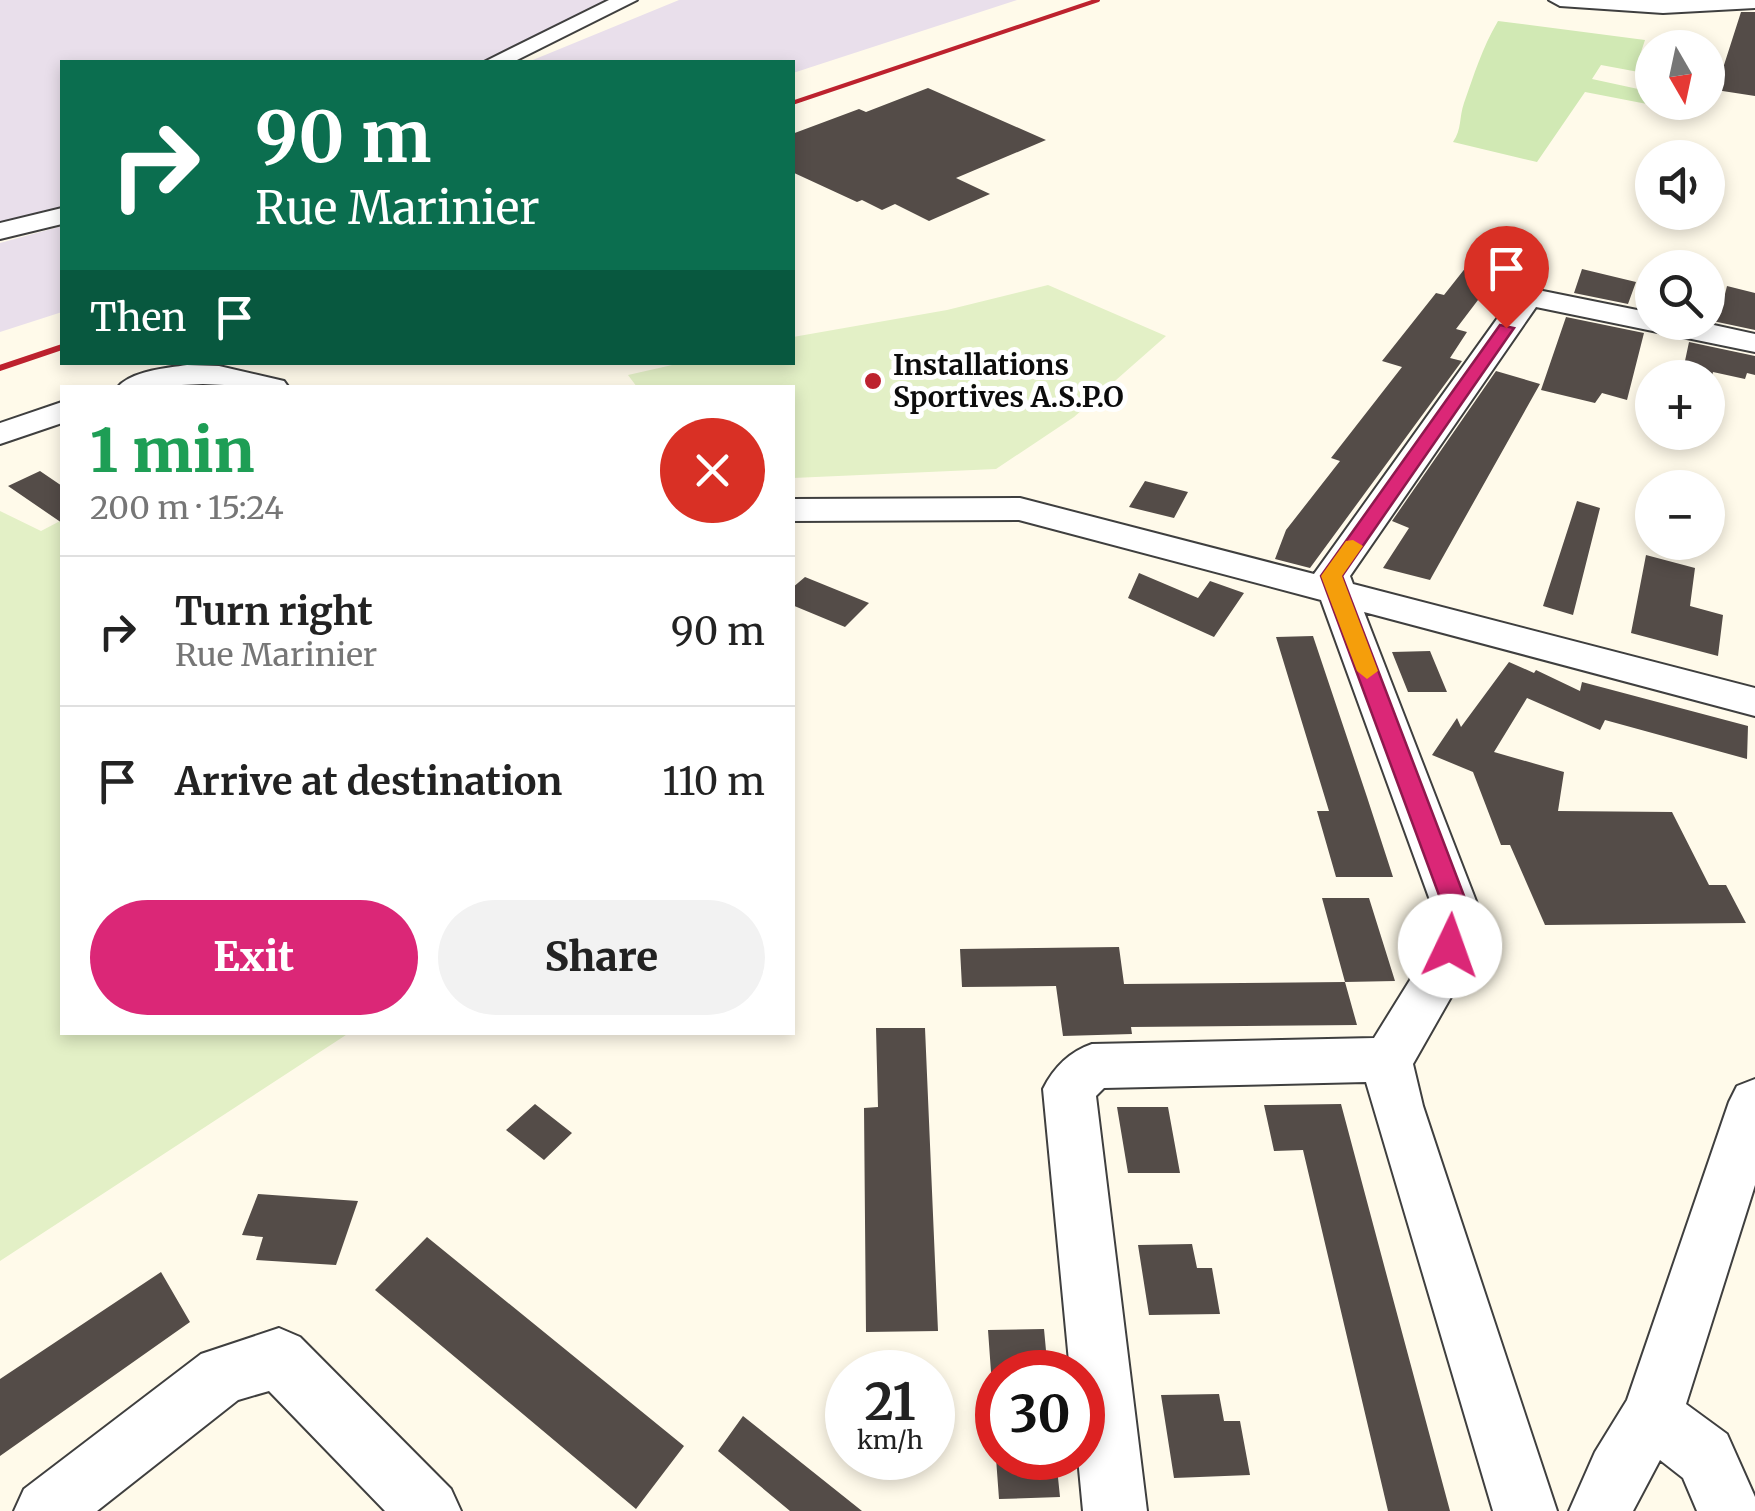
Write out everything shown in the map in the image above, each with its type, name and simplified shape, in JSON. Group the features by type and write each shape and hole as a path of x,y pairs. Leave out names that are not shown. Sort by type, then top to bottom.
{"street":[{"path":"500,60 626,0"},
{"path":"1560,0 1755,2"},
{"path":"0,231 60,216"},
{"path":"1524,1511 1397,1106 1387,1060 1406,1034 1450,946 1458,914 1332,576 1528,297 1635,318"},
{"path":"1725,337 1755,343"},
{"path":"147,385 241,365"},
{"path":"208,372 260,385"},
{"path":"0,434 60,413"},
{"path":"795,510 1020,509 1755,702"},
{"path":"1115,1511 1069,1089 1092,1066 1387,1060"},
{"path":"1601,1511 1617,1474 1652,1416 1755,1102"},
{"path":"46,1511 222,1375 278,1358 429,1511"},
{"path":"1652,1416 1704,1456 1729,1511"}],"shaded area":[{"path":"0,0 640,0 515,60 60,60 60,225 0,241"},
{"path":"679,0 1017,0 795,72 795,60 533,60"},
{"path":"60,227 60,313 0,332 0,243"}],"green space":[{"path":"1498,21 1635,39 1635,71 1601,65 1592,79 1635,88 1635,102 1585,92 1537,162 1453,142 1487,41"},
{"name":"Installations Sportives A.S.P.O","path":"1048,285 1166,336 1074,417 996,469 795,478 795,385 636,385 628,375 672,365 795,365 795,337 947,310"},
{"path":"0,511 41,531 60,521 60,1035 346,1035 0,1261"}],"building":[{"path":"1741,12 1755,12 1755,96 1725,91 1725,62"},
{"path":"928,88 1046,140 956,178 990,194 929,221 895,204 882,210 862,200 857,202 795,173 795,133 859,109 866,112"},
{"path":"1493,233 1530,242 1504,272 1500,271 1456,329 1467,332 1450,358 1462,361 1310,568 1275,559 1286,530 1340,461 1331,458 1402,367 1382,361 1436,293 1444,295"},
{"path":"1582,269 1635,282 1628,304 1574,293"},
{"path":"1727,286 1755,293 1755,330 1725,324"},
{"path":"1566,317 1635,331 1635,340 1642,340 1627,400 1602,393 1595,403 1541,390"},
{"path":"1689,342 1755,356 1755,375 1747,373 1745,379 1725,375 1725,360 1685,360"},
{"path":"1496,371 1540,384 1430,580 1383,568 1409,528 1392,521"},
{"path":"40,471 60,485 60,522 8,486"},
{"path":"1145,481 1188,492 1174,518 1129,507"},
{"path":"1577,501 1600,508 1573,615 1543,606"},
{"path":"1645,560 1665,560 1695,568 1690,606 1723,615 1718,656 1631,633"},
{"path":"1139,573 1198,598 1210,581 1244,593 1214,637 1128,598"},
{"path":"805,577 869,603 845,627 795,606 795,585"},
{"path":"1313,636 1393,877 1336,877 1317,811 1329,811 1276,637"},
{"path":"1430,651 1447,692 1408,692 1392,652"},
{"path":"1509,662 1580,691 1582,682 1748,726 1747,759 1605,720 1600,730 1527,698 1494,752 1564,772 1558,811 1672,812 1709,885 1726,885 1746,923 1545,925 1510,845 1501,845 1473,772 1432,755 1457,718 1461,727"},
{"path":"1322,898 1369,898 1395,981 1345,982"},
{"path":"1119,947 1124,984 1345,982 1357,1025 1131,1027 1132,1034 1063,1036 1056,986 962,987 960,949"},
{"path":"876,1028 925,1028 938,1331 866,1332 864,1108 878,1107"},
{"path":"535,1104 572,1133 544,1160 506,1130"},
{"path":"1341,1104 1450,1511 1388,1511 1303,1150 1274,1151 1264,1105"},
{"path":"1117,1107 1168,1107 1180,1173 1128,1173"},
{"path":"258,1194 358,1201 336,1265 256,1260 263,1237 242,1235"},
{"path":"427,1237 684,1446 636,1509 375,1290"},
{"path":"1192,1244 1197,1268 1212,1268 1220,1314 1149,1315 1138,1245"},
{"path":"161,1272 190,1322 0,1456 0,1379"},
{"path":"1044,1329 1046,1350 989,1350 988,1330"},
{"path":"1219,1394 1224,1421 1240,1421 1250,1475 1174,1478 1161,1395"},
{"path":"743,1416 862,1511 790,1511 718,1451"},
{"path":"998,1480 1058,1480 1060,1497 999,1499"}],"railway":[{"path":"795,102 1098,0"},
{"path":"0,368 60,348"}],"slow traffic":[{"path":"1353,546 1332,576 1367,671"}],"place":[{"name":"Installations Sportives A.S.P.O","path":"873,381"}],"route":[{"path":"1450,946 1458,914 1332,576 1506,328"}]}
